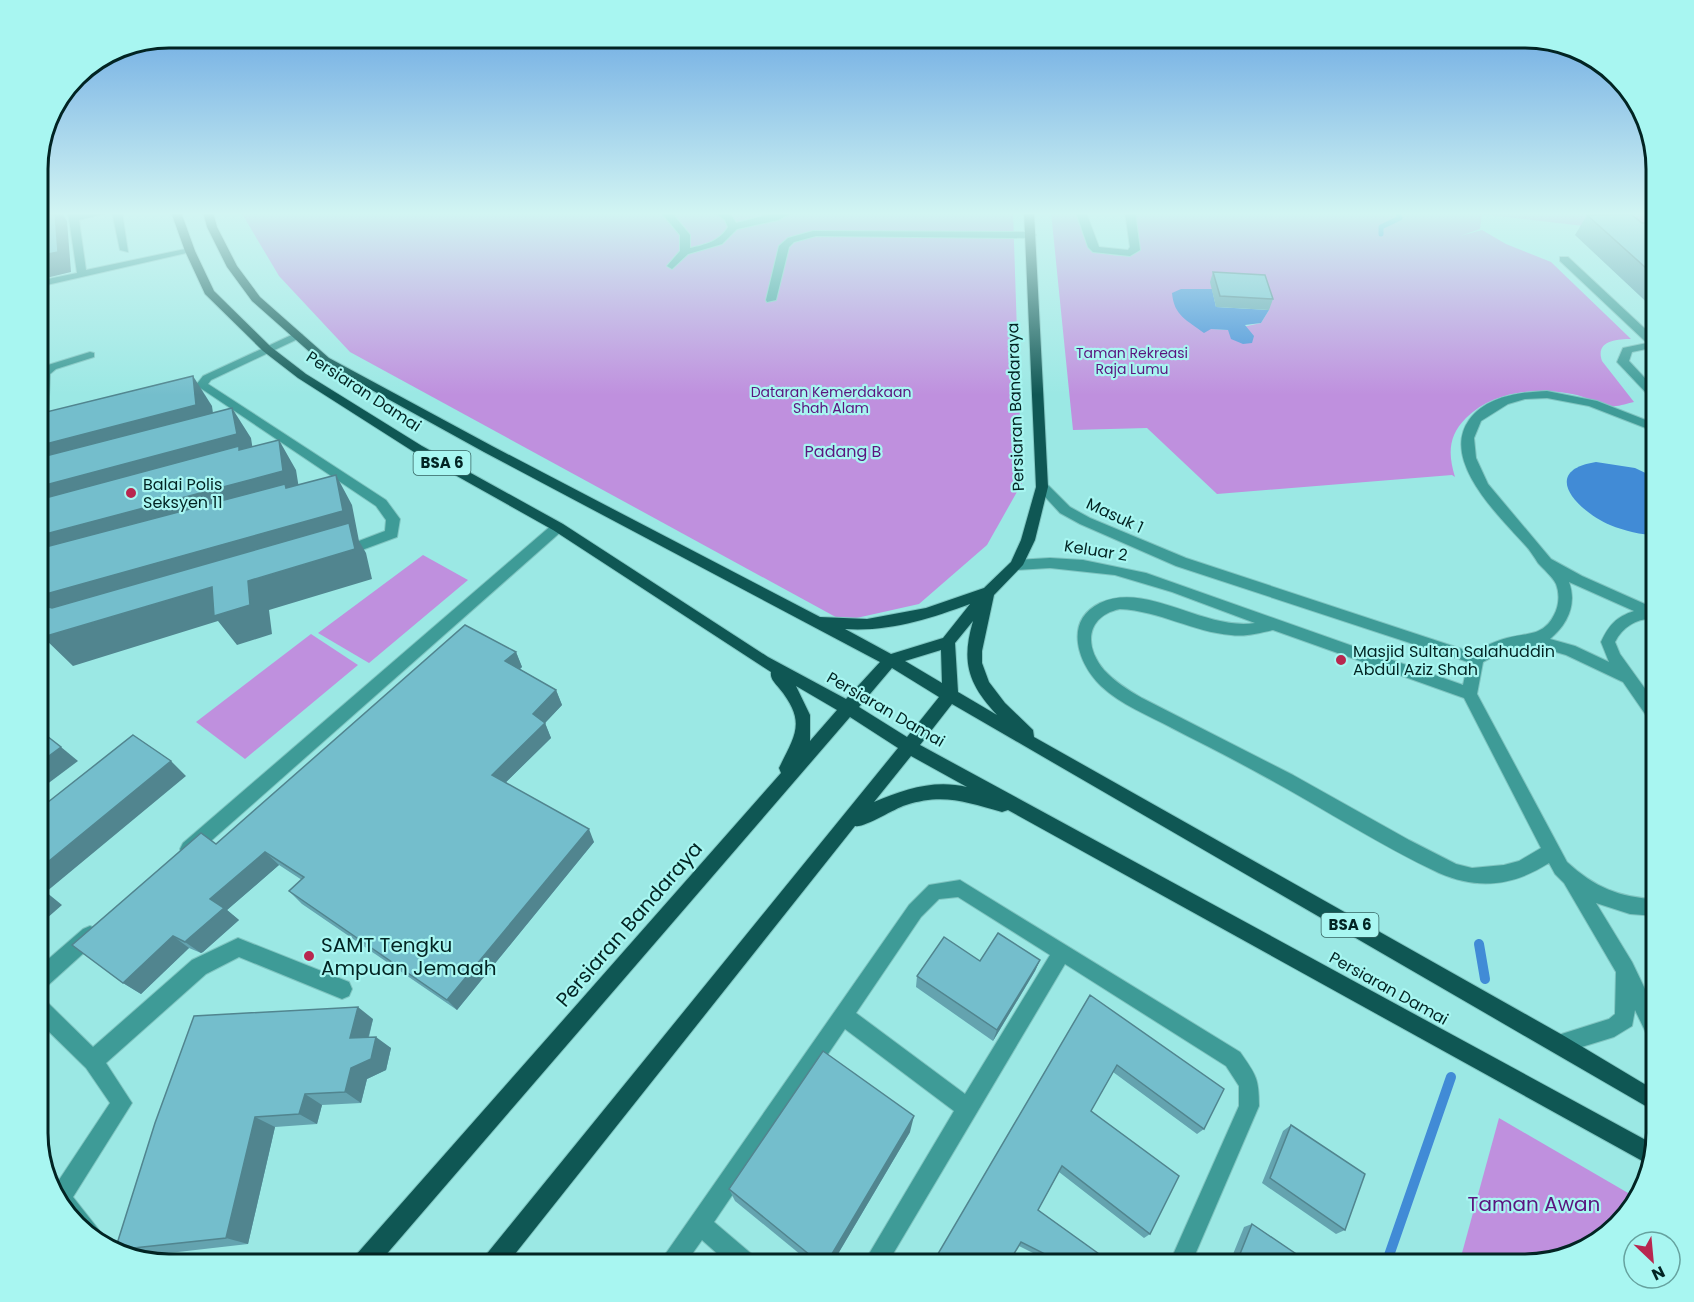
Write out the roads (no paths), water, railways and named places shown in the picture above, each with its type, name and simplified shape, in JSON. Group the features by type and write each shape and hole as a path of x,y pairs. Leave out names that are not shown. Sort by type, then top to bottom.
{"main road":[{"name":"Persiaran Damai","path":"200,273 209,292 267,349 302,376 418,449 558,527 763,661 848,708 909,747 1645,1151"},
{"name":"Persiaran Damai","path":"236,273 256,299 325,360 488,449 890,660 1042,750 1559,1044 1646,1096"},
{"name":"Persiaran Bandaraya","path":"948,642 989,591 1016,565 1028,540 1042,487 1033,273"},
{"path":"811,618 841,624 887,623 919,618 989,591"},
{"path":"989,591 973,653 976,672 1003,711 1042,750"},
{"path":"501,1254 950,695 948,642 890,660"},
{"name":"Persiaran Bandaraya","path":"372,1254 890,660"},
{"path":"763,661 789,686 798,703 802,721 802,742 772,795"},
{"path":"842,832 871,810 929,791 955,791 1031,813"}],"street":[{"path":"48,282 88,273"},
{"path":"771,300 778,273"},
{"path":"1579,273 1646,335"},
{"path":"298,335 203,382 202,385 213,398 259,429 381,503 393,519 392,534 328,557"},
{"path":"1646,346 1628,350 1623,362 1646,386"},
{"path":"48,370 90,356"},
{"path":"1535,640 1552,629 1562,616 1567,598 1562,582 1500,512 1471,466 1467,440 1473,420 1493,405 1517,397 1545,395 1584,401 1622,412 1646,423"},
{"path":"48,427 51,431 59,433"},
{"name":"Masuk 1","path":"1042,487 1065,510 1085,521 1181,562 1476,659"},
{"path":"340,498 363,492"},
{"path":"181,856 558,527"},
{"name":"Keluar 2","path":"1016,565 1048,561 1091,564 1169,586 1469,694"},
{"path":"1548,564 1646,610"},
{"path":"1162,611 1169,586"},
{"path":"1274,624 1257,629 1226,629 1141,605 1119,603 1102,608 1090,617 1084,643 1089,659 1099,674 1135,701 1323,800 1392,842 1443,866 1471,876 1492,875 1517,870 1540,861 1551,850"},
{"path":"1646,615 1629,618 1614,627 1608,642 1613,656 1646,700"},
{"path":"1628,678 1570,650 1535,640 1513,642 1493,648 1476,659 1469,694 1561,868 1571,878 1602,897 1622,905 1646,906"},
{"path":"1641,692 1646,694"},
{"path":"1571,878 1625,969 1646,1012"},
{"path":"679,1254 915,911 935,891 960,888 1233,1059 1249,1083 1249,1106 1184,1254"},
{"path":"48,972 100,926"},
{"path":"93,1061 199,967 238,947 342,989"},
{"path":"880,1254 1062,952"},
{"path":"1559,1044 1614,1027 1625,1019 1625,969"},
{"path":"843,1015 968,1109"},
{"path":"48,1017 93,1061 122,1103 60,1185"},
{"path":"700,1224 734,1254"}],"water":[{"path":"1181,289 1212,289 1216,307 1269,310 1261,323 1245,325 1254,336 1252,343 1243,344 1231,339 1228,330 1211,329 1204,333 1182,317 1175,307 1172,293"},
{"path":"1596,462 1635,468 1646,473 1646,534 1610,525 1598,519 1577,502 1567,482 1569,474 1579,467"}],"waterway":[{"path":"1479,944 1485,979"},
{"path":"1389,1254 1451,1077"}],"place":[{"name":"Balai Polis Seksyen 11","path":"131,493"},
{"name":"Masjid Sultan Salahuddin Abdul Aziz Shah","path":"1341,660"},
{"name":"SAMT Tengku Ampuan Jemaah","path":"309,956"}],"park label":[{"name":"Taman Rekreasi Raja Lumu","path":"1132,362"},
{"name":"Dataran Kemerdakaan Shah Alam","path":"831,400"},
{"name":"Padang B","path":"843,451"},
{"name":"Taman Awan","path":"1534,1204"}]}
